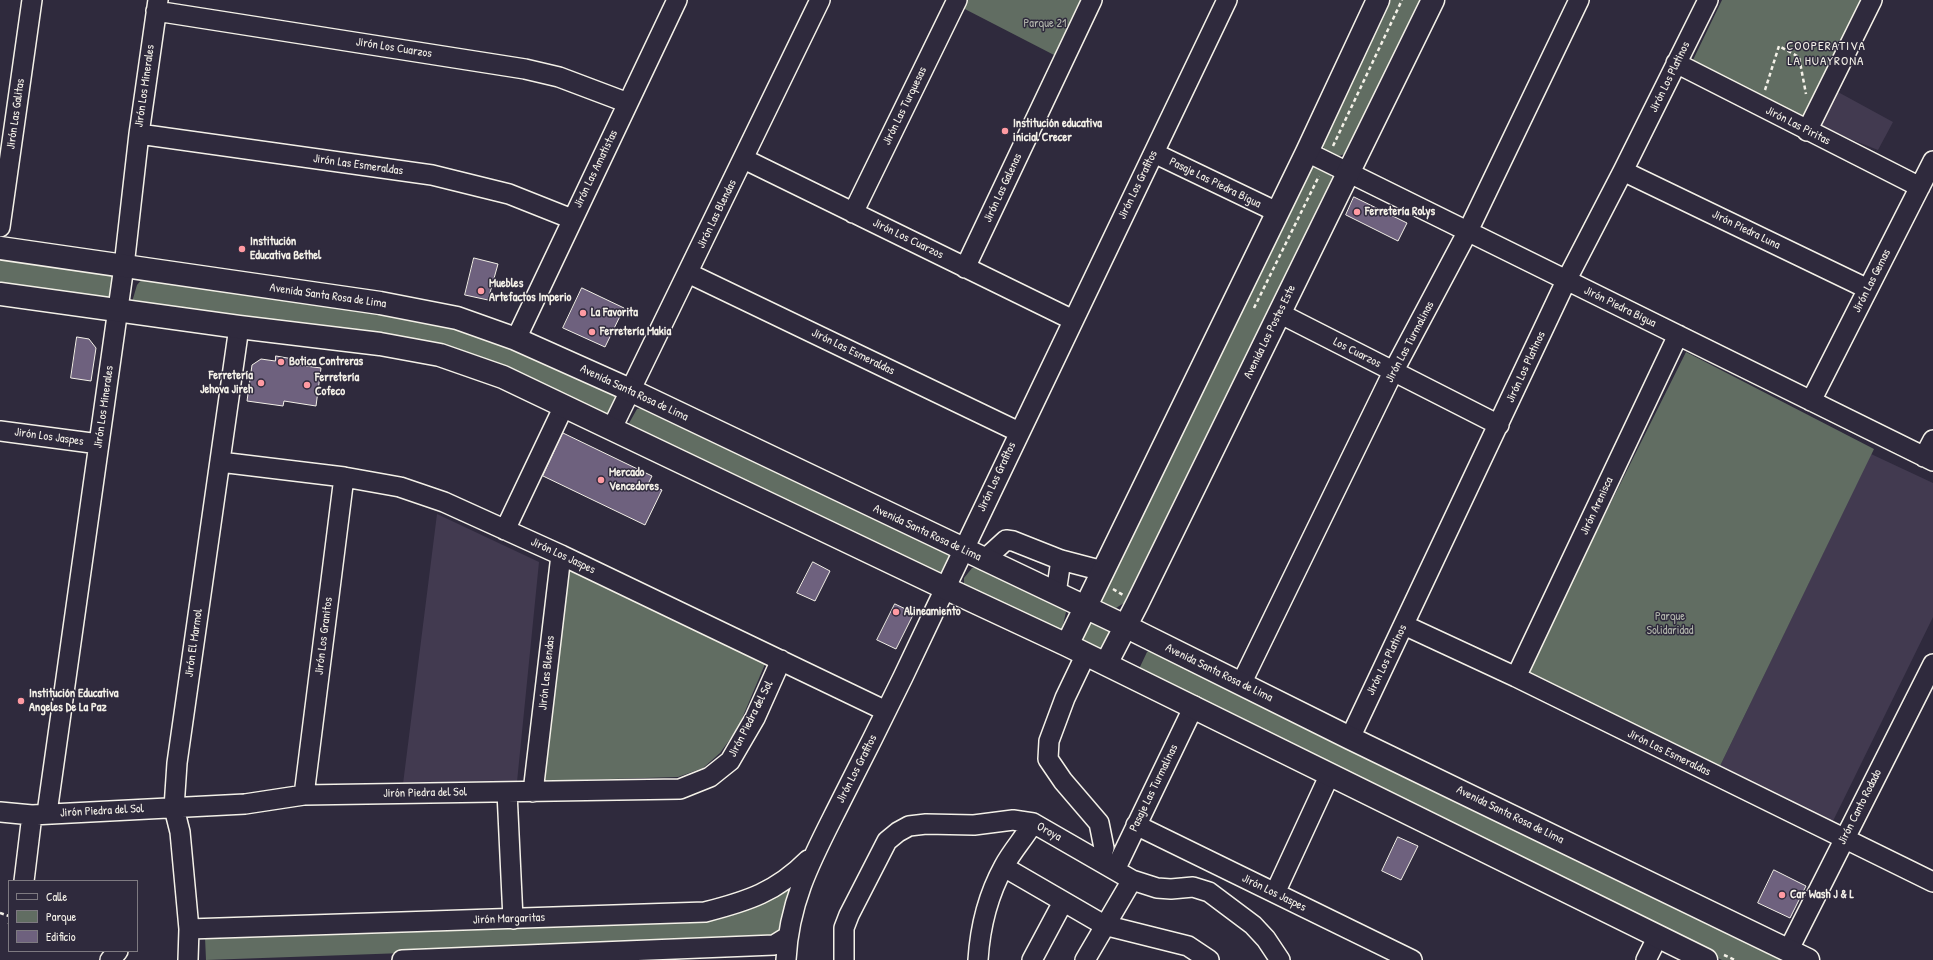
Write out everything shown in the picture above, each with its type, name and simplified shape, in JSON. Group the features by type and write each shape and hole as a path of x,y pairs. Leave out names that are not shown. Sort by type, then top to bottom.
{"main road":[{"path":"1067,645 1307,152 1378,0"},
{"name":"Avenida Los Postes Este","path":"1106,664 1433,0"},
{"name":"Avenida Santa Rosa de Lima","path":"0,248 425,311 457,318 516,339 630,390 984,560 1086,607 1350,738 1808,960"},
{"path":"0,294 239,327 380,344 440,355 503,376 1194,706 1706,960"}],"street":[{"name":"Jirón Las Galitas","path":"0,227 8,115 32,0"},
{"name":"Jirón Las Amatistas","path":"516,339 677,0"},
{"name":"Jirón Las Blendas","path":"612,428 820,0"},
{"name":"Jirón Las Turquesas","path":"853,212 957,0"},
{"name":"Jirón Las Galenas","path":"965,268 1092,0"},
{"name":"Jirón Las Turmalinas","path":"1241,684 1393,372 1468,232 1579,0"},
{"name":"Jirón Los Platinos","path":"1350,738 1566,281 1623,171 1708,0"},
{"path":"1807,131 1872,0"},
{"name":"Jirón Los Grafitos","path":"786,960 787,938 793,910 813,855 886,711 1154,153 1223,1"},
{"name":"Jirón Los Cuarzos","path":"157,5 525,69 559,78 628,103"},
{"name":"Jirón Los Minerales","path":"24,880 40,814 99,444 124,266 139,134 157,5"},
{"name":"Jirón Las Piritas","path":"1676,63 1807,131 1920,187"},
{"name":"Jirón Las Esmeraldas","path":"139,134 432,175 509,194 572,220"},
{"name":"Jirón Piedra Bigua","path":"1307,152 1929,459"},
{"name":"Pasaje Las Piedra Bigua","path":"1154,153 1277,212"},
{"name":"Jirón Los Cuarzos","path":"744,159 1073,320"},
{"name":"Jirón Las Gemas","path":"1811,401 1933,161"},
{"name":"Jirón Piedra Luna","path":"1623,171 1868,289"},
{"name":"Jirón Las Esmeraldas","path":"688,273 1019,432"},
{"name":"Los Cuarzos","path":"1279,313 1499,425"},
{"name":"Jirón El Marmol","path":"188,960 189,929 180,832 174,808 177,763 239,327"},
{"name":"Jirón Arenisca","path":"1516,677 1678,335"},
{"path":"505,530 564,406"},
{"name":"Jirón Los Jaspes","path":"0,431 99,444"},
{"path":"1929,459 1933,440"},
{"name":"Jirón Los Jaspes","path":"220,462 344,477 400,487 444,502 561,555 886,711"},
{"name":"Jirón Los Granitos","path":"304,795 344,477"},
{"path":"984,560 1006,540 1013,541 1060,560 1103,571"},
{"name":"Jirón Las Blendas","path":"534,792 561,555"},
{"path":"1056,593 1060,560"},
{"name":"Jirón Las Esmeraldas","path":"1404,625 1516,677 1933,882"},
{"path":"1086,654 1062,705 1049,741 1048,759 1063,781 1099,823 1107,866"},
{"name":"Jirón Piedra del Sol","path":"0,812 40,814 174,808 245,804 304,795 680,789 710,777 730,761 754,718 781,660"},
{"name":"Jirón Canto Rodado","path":"1788,951 1933,664"},
{"name":"Pasaje Las Turmalinas","path":"1107,866 1136,825 1194,706"},
{"path":"1275,893 1330,774"},
{"path":"507,792 513,919"},
{"name":"Oroya","path":"844,960 844,928 848,915 887,841 898,832 909,826 926,824 974,825 1013,820 1033,824 1132,880 1157,888 1170,889 1193,887 1209,892 1253,925 1280,960"},
{"path":"978,960 979,936 986,910 1004,867 1033,824"},
{"name":"Jirón Los Jaspes","path":"1136,825 1412,960"},
{"name":"Jirón Margaritas","path":"189,929 705,912 748,900 769,890 791,877 813,855"},
{"path":"1004,867 1104,925 1188,946 1209,960"},
{"path":"1085,960 1104,925 1132,880"},
{"path":"1032,960 1063,902"},
{"path":"1646,960 1658,936"},
{"path":"402,960 518,957 774,945 787,938"},
{"path":"110,960 117,952"}],"path":[{"path":"1765,90 1779,46 1800,57 1806,96"}],"shaded area":[{"path":"1838,92 1893,122 1878,150 1820,127"},
{"path":"1871,454 1933,483 1933,617 1832,823 1719,768"},
{"path":"437,514 539,562 517,782 403,784"}],"green space":[{"name":"Parque 21","path":"962,0 1083,0 1056,56 959,6"},
{"path":"1386,0 1423,0 1350,152 1339,156 1324,149 1321,139"},
{"path":"1722,0 1866,0 1807,118 1692,62"},
{"path":"1313,166 1328,171 1334,181 1124,603 1116,608 1102,602 1099,596 1305,172"},
{"path":"0,259 114,275 112,302 0,286"},
{"path":"143,278 388,312 489,336 617,393 618,403 610,416 604,418 514,375 132,302 137,285"},
{"name":"Parque Solidaridad","path":"1686,352 1874,449 1719,768 1524,677"},
{"path":"645,407 950,550 951,558 949,565 945,571 938,576 628,425 637,409"},
{"path":"972,568 981,568 1060,606 1066,612 1062,629 1054,632 964,589 964,578"},
{"path":"570,570 765,664 738,728 720,753 703,768 678,777 544,781 564,573"},
{"path":"1095,622 1106,628 1109,632 1109,638 1100,650 1081,641 1084,628 1088,624"},
{"path":"1152,649 1791,960 1722,960 1335,771 1139,669 1147,652"},
{"path":"785,888 790,893 786,912 782,925 776,936 771,940 206,960 205,937 701,917"}],"building":[{"path":"1354,197 1407,223 1398,241 1346,215"},
{"path":"474,258 498,264 488,300 465,295"},
{"path":"582,288 624,308 605,347 563,328"},
{"path":"77,337 89,339 96,348 91,381 71,378"},
{"path":"276,356 299,360 298,365 321,368 316,406 284,401 283,406 247,401 252,365 261,359 275,361"},
{"name":"Mercado Vencedores","path":"563,433 652,476 648,484 662,490 645,525 543,476"},
{"path":"813,562 830,571 815,601 797,593"},
{"path":"895,604 914,613 896,649 877,640"},
{"path":"1398,837 1418,846 1401,880 1382,871"},
{"name":"Car Wash J & L","path":"1774,870 1806,886 1790,918 1758,903"}],"place":[{"name":"Institución educativa inicial Crecer","path":"1005,131"},
{"name":"Ferretería Rolys","path":"1357,212"},
{"name":"Institución Educativa Bethel","path":"242,249"},
{"name":"Muebles Artefactos Imperio","path":"481,291"},
{"name":"La Favorita","path":"583,313"},
{"name":"Ferretería Makia","path":"592,332"},
{"name":"Botica Contreras","path":"281,362"},
{"name":"Ferretería Jehova Jireh","path":"261,383"},
{"name":"Ferretería Cofeco","path":"307,385"},
{"name":"Mercado Vencedores","path":"601,480"},
{"name":"Alineamiento","path":"896,612"},
{"name":"Institución Educativa Angeles De La Paz","path":"21,701"},
{"name":"Car Wash J & L","path":"1782,895"}],"district":[{"name":"COOPERATIVA LA HUAYRONA","path":"1826,54"}]}
